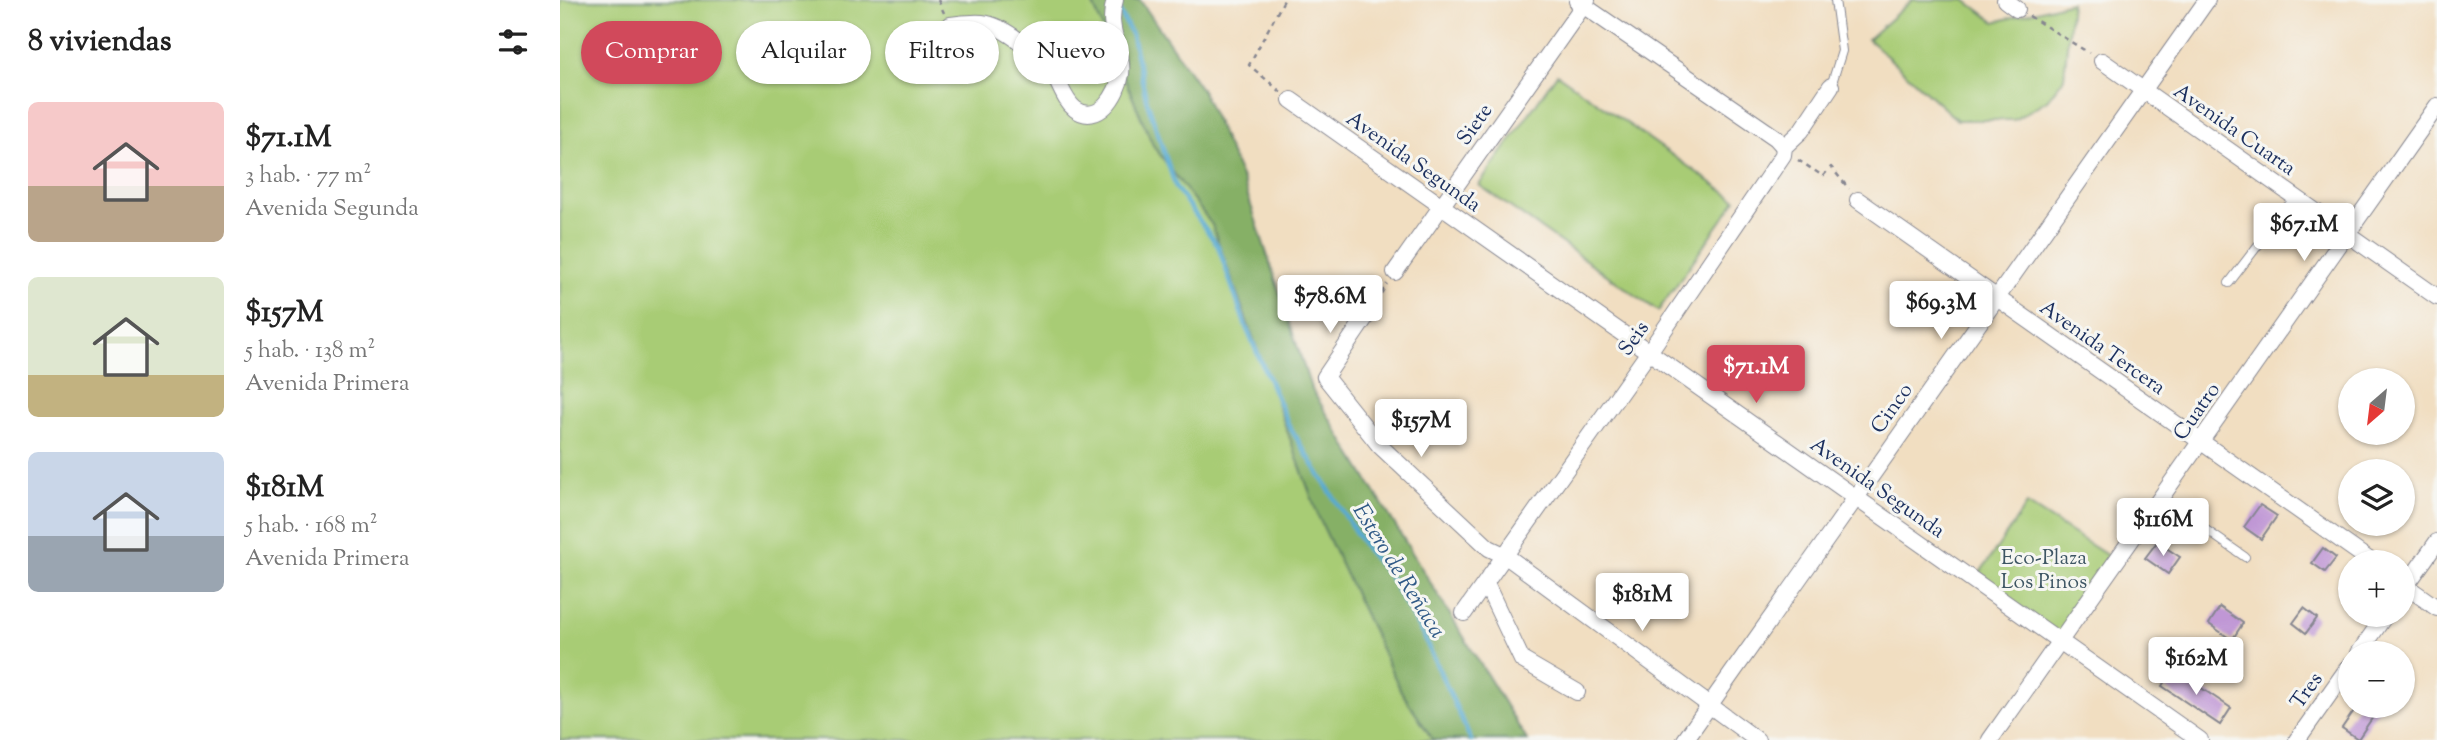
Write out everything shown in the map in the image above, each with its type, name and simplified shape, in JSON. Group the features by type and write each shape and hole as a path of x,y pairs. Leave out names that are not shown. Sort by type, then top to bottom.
{"street":[{"path":"999,28 1016,39 1053,74 1067,100 1076,109 1087,114 1100,112 1110,102 1121,74 1111,21 1115,0"},
{"name":"Cinco","path":"1685,740 2207,0"},
{"path":"1582,2 1776,138 1784,149"},
{"name":"Siete","path":"1395,272 1582,2"},
{"name":"Avenida Cuarta","path":"2102,61 2437,297"},
{"name":"Seis","path":"1464,613 1649,352 1784,149 1801,131 1831,86"},
{"name":"Avenida Segunda","path":"1291,100 2200,740"},
{"name":"Cuatro","path":"1990,740 2437,106"},
{"name":"Avenida Tercera","path":"1858,200 2355,550"},
{"path":"1367,315 1325,377 1380,446 1489,548 1506,556 1757,740"},
{"path":"2415,572 2437,542"},
{"path":"1486,584 1522,660 1577,692"},
{"path":"2415,594 2437,608"},
{"name":"Tres","path":"2297,740 2338,682"}],"lane":[{"path":"1831,86 1842,51 1835,0"},
{"path":"2230,283 2295,197"},
{"path":"2160,498 2245,556"}],"path":[{"path":"1284,0 1249,65 1291,100"},
{"path":"2011,4 2102,61"},
{"path":"1784,149 1823,176 1830,167 1858,200"},
{"path":"1367,315 1395,272"}],"green space":[{"path":"560,0 1091,0 1100,21 1013,21 1013,84 1127,84 1153,145 1181,183 1124,0 1401,691 1433,740 560,740"},
{"path":"1091,0 1140,0 1203,92 1243,181 1311,388 1527,740 1433,740 1401,691 1319,518 1212,225 1153,145 1127,84 1129,21 1100,21"},
{"path":"1912,0 1965,0 1995,22 2071,2 2064,78 2047,100 2014,120 1957,120 1868,39"},
{"path":"1557,74 1736,200 1658,311 1479,185"},
{"name":"Eco-Plaza Los Pinos","path":"2027,504 2113,559 2059,637 1977,577"}],"building":[{"path":"2260,505 2277,516 2261,539 2244,527"},
{"path":"2157,542 2180,557 2168,574 2145,558"},
{"path":"2323,548 2336,558 2325,572 2312,563"},
{"path":"2220,607 2243,623 2232,640 2209,624"},
{"path":"2304,608 2317,618 2306,633 2293,623"},
{"path":"2173,669 2231,708 2220,725 2162,686"},
{"path":"2349,718 2372,718 2358,739 2342,728"}],"waterway":[{"name":"Estero de Reñaca","path":"1119,10 1132,36 1146,98 1176,188 1218,246 1246,327 1289,426 1366,549 1390,577 1424,637 1471,740"}]}
